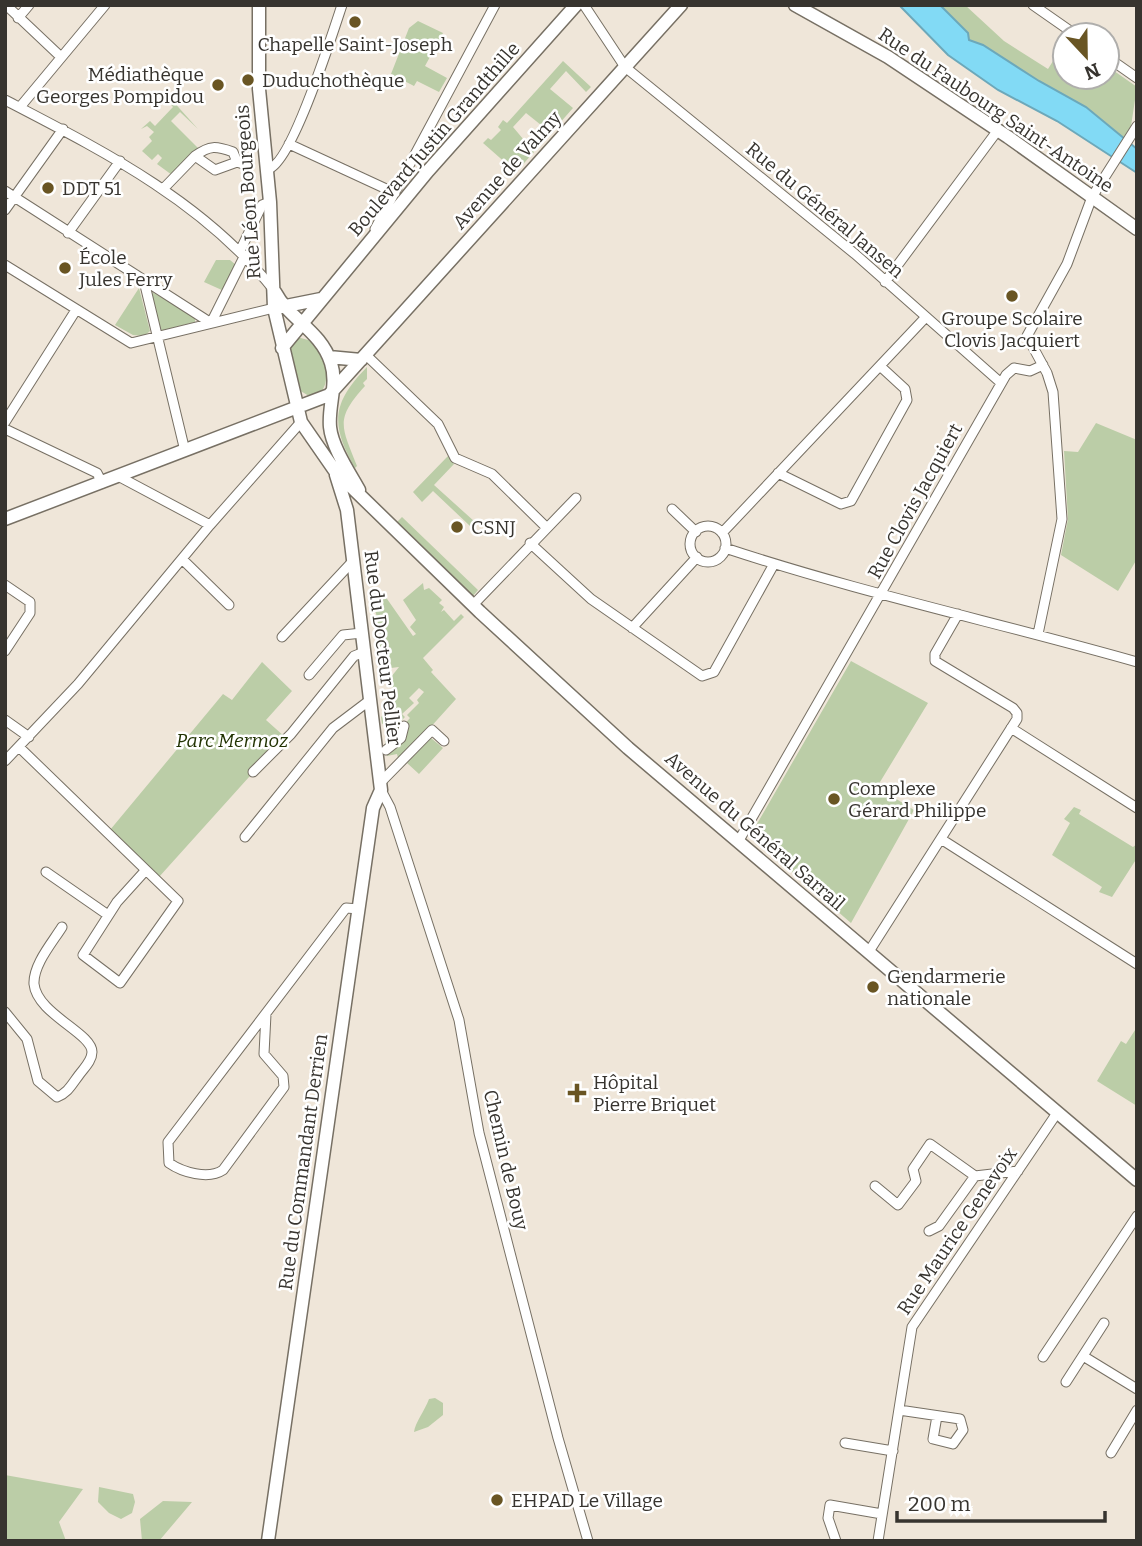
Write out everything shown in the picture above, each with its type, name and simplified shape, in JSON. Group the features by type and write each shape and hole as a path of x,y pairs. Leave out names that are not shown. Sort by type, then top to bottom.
{"main road":[{"name":"Rue Léon Bourgeois","path":"260,5 259,89 282,348 302,422 335,471"},
{"name":"Boulevard Justin Grandthille","path":"282,348 428,171 576,5"},
{"name":"Avenue de Valmy","path":"334,390 681,5"},
{"name":"Rue du Faubourg Saint-Antoine","path":"796,5 888,57 998,130 1137,229"},
{"path":"279,308 321,299"},
{"path":"279,308 303,324 329,357 334,390 331,430 349,482"},
{"path":"329,357 363,357"},
{"path":"5,519 297,409 334,390"},
{"path":"335,471 349,482"},
{"name":"Rue du Docteur Pellier","path":"335,471 346,510 381,787"},
{"name":"Avenue du Général Sarrail","path":"349,482 557,685 737,842 1137,1180"},
{"name":"Rue du Docteur Pellier","path":"346,510 349,482"},
{"name":"Rue du Commandant Derrien","path":"268,1541 373,808 381,787"}],"street":[{"path":"6,5 61,57"},
{"path":"18,18 29,5"},
{"path":"20,107 105,5"},
{"path":"268,169 277,166 289,144 313,90 342,5"},
{"path":"366,246 495,5"},
{"name":"Rue du Général Jansen","path":"584,5 625,67 855,254 1001,383"},
{"path":"1033,5 1056,21"},
{"path":"1121,67 1137,78"},
{"path":"5,100 63,129 164,188 243,253 275,291"},
{"path":"1038,634 1062,519 1054,393 1027,336 1068,264 1092,197 1137,126"},
{"path":"5,210 10,193 63,129"},
{"path":"885,282 998,130"},
{"path":"289,144 395,193"},
{"path":"164,188 195,156 207,147 216,146 233,152 242,163 215,170 195,156"},
{"path":"68,233 120,161"},
{"path":"411,162 428,171"},
{"path":"10,193 211,323"},
{"path":"211,323 262,205 270,202"},
{"path":"5,265 131,343 279,308"},
{"path":"144,281 185,451"},
{"path":"5,422 76,310"},
{"path":"722,533 925,318"},
{"path":"363,357 438,424 455,458 492,474 546,527"},
{"path":"1001,383 1009,370 1014,368 1030,371 1043,365"},
{"path":"778,473 841,504 851,501 907,400 905,388 880,366"},
{"name":"Rue Clovis Jacquiert","path":"737,842 881,596 1001,383"},
{"path":"5,761 29,737 209,525 302,422"},
{"path":"5,429 97,473 102,483"},
{"path":"118,477 209,525"},
{"path":"473,605 576,498"},
{"path":"672,509 696,532"},
{"path":"696,558 691,545 696,532 706,527 722,533"},
{"path":"722,533 725,548"},
{"path":"530,543 591,599 702,676 714,672 774,564"},
{"path":"725,548 881,596 1038,634 1137,662"},
{"path":"696,558 713,561 725,548"},
{"path":"632,628 696,558"},
{"path":"182,559 229,605"},
{"path":"282,637 353,561"},
{"path":"5,585 30,602 30,613 5,652"},
{"path":"869,953 1018,716 1013,708 935,661 935,654 958,614"},
{"path":"309,675 343,635 362,634"},
{"path":"253,772 291,734 354,656 364,652"},
{"path":"245,837 333,728 370,700"},
{"path":"5,720 29,737"},
{"path":"386,750 401,737 404,726"},
{"path":"1011,728 1137,808"},
{"path":"381,787 432,730 444,741"},
{"path":"19,747 178,901 120,983 83,955 108,915 145,871"},
{"name":"Chemin de Bouy","path":"381,787 390,807 459,1020 479,1133 558,1438 588,1541"},
{"path":"941,839 1137,964"},
{"path":"46,872 108,915"},
{"path":"266,1014 264,1054 283,1076 284,1087 223,1170 218,1174 183,1172 169,1163 168,1142 346,908 359,909"},
{"path":"5,1012 27,1039 38,1081 57,1097 65,1093 91,1059 92,1050 89,1043 56,1018 36,992 34,983 36,971 62,927"},
{"name":"Rue Maurice Genevoix","path":"878,1541 912,1327 1057,1113"},
{"path":"875,1186 898,1205 916,1181 913,1169 930,1144 975,1176 1018,1171"},
{"path":"929,1231 939,1226 975,1176"},
{"path":"1043,1357 1137,1216"},
{"path":"1066,1382 1104,1323"},
{"path":"1083,1356 1137,1389"},
{"path":"899,1410 937,1416"},
{"path":"1111,1453 1137,1410"},
{"path":"845,1443 893,1451"},
{"path":"836,1541 828,1518 830,1505 882,1514"}],"green space":[{"path":"940,5 965,5 1004,41 1048,69 1051,64 1051,88 983,45 969,40 968,33"},
{"path":"418,21 443,33 425,66 447,78 439,92 417,81 414,86 391,74 409,28"},
{"path":"563,61 591,87 586,92 566,71 550,89 573,108 551,133 526,113 513,127 534,152 516,172 483,143 488,138 491,140 501,130 498,127 503,120 507,123"},
{"path":"1121,76 1137,87 1131,126 1122,140 1086,107 1057,91 1121,91"},
{"path":"171,99 198,129 180,112 171,121 198,148 172,175 157,164 162,158 158,154 152,160 142,151 152,141 149,137 154,132 147,126 141,129 150,121 155,126 173,107 168,101"},
{"path":"216,260 230,260 236,265 224,291 204,282"},
{"path":"139,288 150,331 144,336 133,335 115,325"},
{"path":"148,290 195,316 195,322 160,331"},
{"path":"297,337 312,341 324,360 327,374 320,394 309,396 299,390 290,349"},
{"path":"367,367 367,379 363,383 365,386 349,407 344,423 347,441 357,466 355,468 341,439 338,415 347,392"},
{"path":"1096,423 1137,440 1137,559 1118,591 1061,555 1068,519 1064,451 1078,452"},
{"path":"448,456 454,464 434,485 475,522 470,526 433,491 422,502 413,492"},
{"path":"402,517 478,590 473,596 397,522"},
{"path":"423,583 424,590 429,588 442,600 439,603 444,607 441,612 444,610 454,621 461,614 464,617 423,658 433,670 431,672 456,699 399,762 397,754 387,756 385,741 395,743 392,730 398,723 402,727 410,718 407,715 419,703 417,700 424,692 419,688 409,698 414,703 402,714 405,717 399,723 391,720 382,724 381,717 391,707 387,694 393,688 387,682 399,667 391,668 381,659 378,637 381,636 373,600 380,594 385,596 413,636 416,634 410,627 416,620 403,600"},
{"name":"Complexe Gérard Philippe","path":"851,661 928,703 877,787 914,810 851,923 750,836"},
{"name":"Parc Mermoz","path":"262,662 292,691 266,720 285,737 159,877 110,830 223,694 232,700"},
{"path":"431,738 443,748 419,774 407,763"},
{"path":"1074,807 1081,810 1079,814 1133,847 1137,844 1137,858 1112,897 1099,892 1102,887 1052,855 1070,823 1064,819"},
{"path":"1137,1027 1137,1106 1097,1081 1121,1041 1126,1044"},
{"path":"435,1398 443,1403 443,1415 428,1427 414,1432 429,1399"},
{"path":"5,1475 83,1489 59,1522 66,1541 5,1541"},
{"path":"99,1487 133,1494 135,1502 132,1513 121,1519 109,1513 98,1502"},
{"path":"163,1501 192,1502 159,1541 142,1541 140,1519"}],"water":[{"path":"899,5 940,5 968,33 969,40 983,45 1051,88 1051,91 1057,91 1086,107 1137,149 1137,173 1057,121 998,90 948,55"}],"place":[{"name":"Chapelle Saint-Joseph","path":"355,22"},
{"name":"Duduchothèque","path":"248,80"},
{"name":"Médiathèque Georges Pompidou","path":"218,85"},
{"name":"DDT 51","path":"48,188"},
{"name":"École Jules Ferry","path":"65,268"},
{"name":"Groupe Scolaire Clovis Jacquiert","path":"1012,296"},
{"name":"CSNJ","path":"457,527"},
{"name":"Complexe Gérard Philippe","path":"834,799"},
{"name":"Gendarmerie nationale","path":"873,987"},
{"name":"Hôpital Pierre Briquet","path":"577,1093"},
{"name":"EHPAD Le Village","path":"497,1500"}]}
